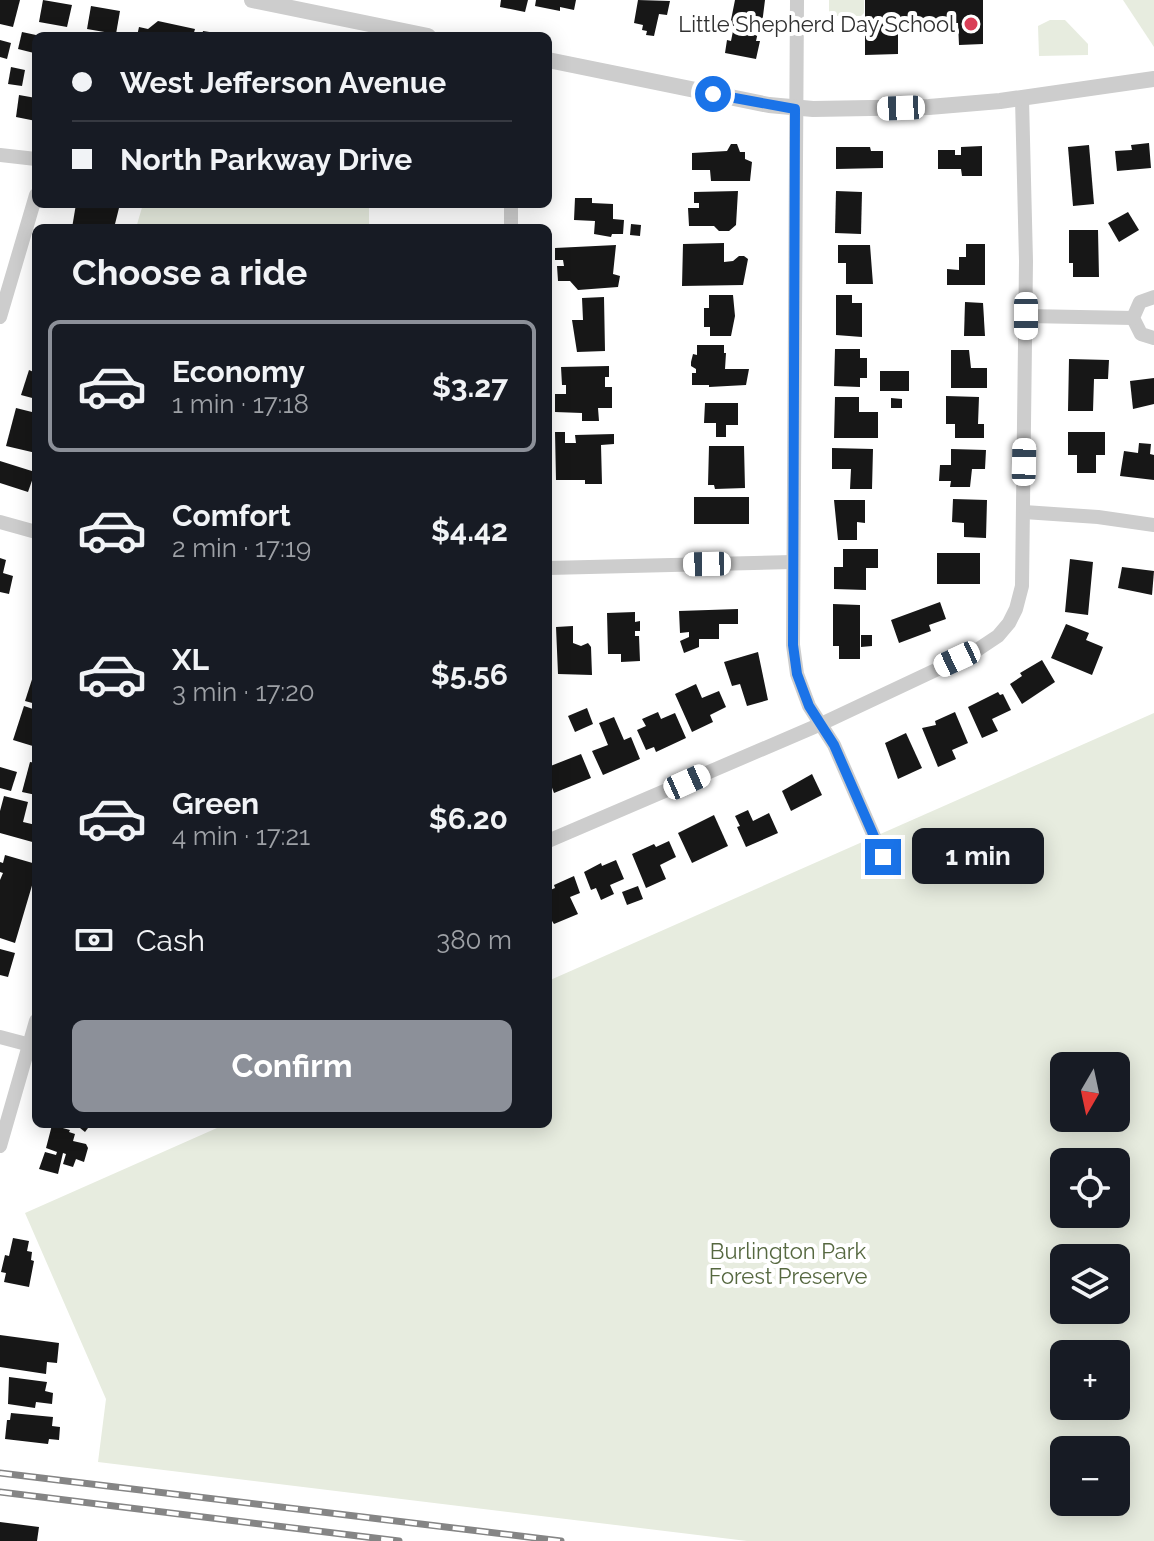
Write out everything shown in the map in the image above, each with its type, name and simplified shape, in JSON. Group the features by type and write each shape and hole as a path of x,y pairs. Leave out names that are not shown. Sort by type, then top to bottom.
{"street":[{"path":"252,0 408,32"},
{"path":"797,0 793,645 797,674 809,706 834,745 883,857"},
{"path":"552,61 795,109 887,109 1022,99 1154,79"},
{"path":"552,839 821,724 974,652 998,636 1009,623 1020,595 1024,512 1026,316 1022,99"},
{"path":"0,155 32,159"},
{"path":"0,317 32,208"},
{"path":"1133,318 1140,302 1154,297"},
{"path":"1026,316 1133,318"},
{"path":"1133,318 1141,334 1154,338"},
{"path":"1024,512 1154,525"},
{"path":"0,522 32,531"},
{"path":"552,568 792,562"},
{"path":"0,1037 32,1046 0,1146"}],"green space":[{"path":"829,0 864,0 864,13 861,16 832,16"},
{"path":"1123,0 1154,0 1154,47"},
{"path":"1050,20 1065,20 1088,44 1088,55 1039,56 1038,26"},
{"path":"142,208 369,208 369,224 137,224"},
{"name":"Burlington Park Forest Preserve","path":"1154,713 1154,1541 747,1541 98,1462 106,1399 25,1213 217,1128 552,1128 552,979"}],"building":[{"path":"0,0 20,0 13,27 0,24"},
{"path":"43,0 72,5 67,27 39,22"},
{"path":"501,0 528,0 525,12 500,7"},
{"path":"536,0 576,0 574,10 560,7 560,11 535,6"},
{"path":"638,0 670,1 667,15 659,14 654,36 646,35 643,25 634,23"},
{"path":"735,0 765,0 761,32 758,32 756,41 760,41 756,59 725,53 734,26 730,25"},
{"path":"865,0 983,0 983,44 959,45 958,23 898,23 898,54 865,55"},
{"path":"91,6 120,11 116,32 87,29"},
{"path":"158,21 195,29 194,32 138,32 139,27 148,29"},
{"path":"22,32 32,34 32,52 18,49"},
{"path":"0,40 11,43 7,59 0,57"},
{"path":"11,67 25,70 22,86 8,84"},
{"path":"19,95 32,97 32,120 16,117"},
{"path":"1149,143 1151,168 1117,171 1115,151 1132,150 1131,145"},
{"path":"731,144 737,144 740,152 745,152 745,159 752,162 750,181 711,181 710,170 692,170 692,153 727,151"},
{"path":"1089,145 1094,204 1073,206 1068,147"},
{"path":"982,146 982,176 962,176 961,169 938,169 938,150 955,150 955,155 961,155 961,147"},
{"path":"836,147 870,147 871,151 883,151 883,168 836,169"},
{"path":"738,191 736,225 729,231 719,231 714,226 689,226 688,208 699,208 699,203 694,203 694,192"},
{"path":"836,191 862,192 861,234 835,233"},
{"path":"575,198 592,198 592,203 613,204 613,219 624,220 623,234 612,234 611,237 594,234 595,221 574,220"},
{"path":"75,208 119,208 115,224 73,224"},
{"path":"1128,212 1139,230 1119,242 1108,223"},
{"path":"631,224 641,225 640,236 630,235"},
{"path":"1069,230 1098,230 1099,277 1073,277 1073,263 1069,263"},
{"path":"724,243 724,262 733,261 739,256 748,259 743,285 682,286 683,244"},
{"path":"966,244 985,244 985,285 947,285 947,269 959,270 959,257 966,257"},
{"path":"616,245 613,274 620,276 618,287 578,290 570,281 558,281 557,266 564,266 563,260 555,260 555,248"},
{"path":"838,245 870,245 873,284 846,284 846,263 838,263"},
{"path":"709,295 733,295 735,316 731,336 710,336 710,327 704,327 704,308 709,308"},
{"path":"836,295 852,295 852,303 862,303 862,337 836,335"},
{"path":"604,297 605,351 577,352 572,320 583,320 582,298"},
{"path":"965,302 983,303 985,336 964,336"},
{"path":"697,345 724,345 725,369 749,369 746,385 692,385 692,373 696,373 696,369 691,362 693,354 697,355"},
{"path":"835,349 860,349 860,358 867,358 867,378 860,378 860,387 834,386"},
{"path":"951,350 969,350 971,368 987,368 987,388 951,388"},
{"path":"1069,359 1109,360 1108,379 1094,379 1093,411 1068,411"},
{"path":"609,366 605,387 612,387 612,408 598,408 599,421 582,421 582,413 555,412 555,394 566,394 561,367"},
{"path":"29,370 32,371 32,398 21,395"},
{"path":"880,371 909,371 909,391 880,391"},
{"path":"1154,378 1154,404 1133,409 1130,381"},
{"path":"946,396 979,397 978,424 984,424 984,438 955,438 955,424 946,424"},
{"path":"835,397 859,397 859,412 878,412 878,438 834,438"},
{"path":"891,398 902,399 902,408 891,408"},
{"path":"705,403 738,403 738,425 726,425 726,437 716,437 716,423 704,423"},
{"path":"16,408 32,412 32,452 6,446"},
{"path":"555,432 565,432 565,443 576,443 575,435 614,434 614,444 601,445 602,484 585,484 585,480 556,480"},
{"path":"1068,432 1105,432 1105,455 1096,455 1096,473 1077,473 1077,455 1068,455"},
{"path":"1139,443 1151,444 1154,480 1120,476 1124,451 1138,453"},
{"path":"709,446 744,446 745,488 715,489 714,485 708,485"},
{"path":"832,448 873,449 872,489 850,489 851,469 832,469"},
{"path":"951,449 986,450 985,469 972,469 970,487 950,487 951,481 939,481 940,465 951,465"},
{"path":"0,461 32,471 28,492 0,483"},
{"path":"694,497 749,497 749,524 694,524"},
{"path":"953,499 987,500 986,538 964,537 964,523 952,522"},
{"path":"834,500 865,500 865,523 857,522 857,540 838,540"},
{"path":"843,549 878,549 878,568 866,568 866,590 834,589 834,567 843,567"},
{"path":"937,553 980,553 980,584 937,584"},
{"path":"0,558 6,560 3,573 13,576 9,594 0,592"},
{"path":"1070,559 1093,562 1088,615 1065,612"},
{"path":"1122,567 1154,571 1152,595 1118,588"},
{"path":"940,602 946,619 929,625 931,631 899,643 891,620"},
{"path":"833,604 860,605 860,659 839,659 839,646 833,646"},
{"path":"738,609 738,624 719,624 719,639 699,639 699,647 684,653 680,641 689,637 689,632 680,633 679,611"},
{"path":"635,612 635,622 640,621 640,631 635,631 635,636 639,636 640,661 621,662 621,654 608,654 607,613"},
{"path":"1066,624 1089,633 1086,640 1103,647 1092,675 1051,658"},
{"path":"573,626 573,643 581,646 588,643 591,647 592,675 558,674 556,627"},
{"path":"861,635 872,635 872,646 861,647"},
{"path":"758,652 768,700 747,706 740,684 732,686 724,662"},
{"path":"1042,660 1055,682 1022,704 1010,684 1022,676 1020,673"},
{"path":"32,679 32,703 25,701"},
{"path":"696,684 702,698 719,691 726,707 710,715 713,722 692,732 675,694"},
{"path":"998,692 1003,694 1011,710 992,719 998,731 982,738 968,707"},
{"path":"24,706 32,709 32,746 13,740"},
{"path":"587,708 593,724 575,732 568,716"},
{"path":"658,712 661,719 675,713 686,738 656,752 654,747 646,750 637,730 646,726 642,719"},
{"path":"955,712 968,743 952,750 956,759 938,767 922,728 936,725 935,721"},
{"path":"614,717 624,740 631,737 640,759 603,775 592,751 608,745 599,723"},
{"path":"906,733 922,768 898,779 885,743"},
{"path":"581,754 591,778 554,793 552,765"},
{"path":"30,762 32,762 32,794 22,792"},
{"path":"0,767 17,772 11,791 0,788"},
{"path":"812,774 822,795 791,811 782,791"},
{"path":"4,796 28,802 23,822 32,824 32,842 0,833"},
{"path":"748,810 753,821 769,813 778,833 746,847 735,816"},
{"path":"714,815 728,846 692,863 678,833"},
{"path":"669,841 676,857 660,865 666,879 646,888 632,854"},
{"path":"5,855 32,863 32,886 15,943 0,938 0,880 3,873 0,872 0,862 3,863"},
{"path":"616,860 624,879 610,885 614,894 601,900 596,888 591,890 584,872 601,863 602,866"},
{"path":"574,876 580,893 570,897 578,914 554,924 552,889 554,885"},
{"path":"638,886 643,899 627,905 622,892"},
{"path":"0,949 15,953 8,977 0,975"},
{"path":"51,1128 63,1128 75,1134 73,1141 86,1144 88,1148 84,1162 76,1159 73,1167 63,1164 66,1154 63,1153 58,1174 39,1169 45,1152 56,1155 57,1152 46,1148"},
{"path":"13,1238 29,1241 27,1251 32,1252 31,1260 34,1261 29,1287 4,1282 6,1273 1,1272"},
{"path":"0,1335 59,1343 57,1363 47,1362 46,1374 0,1367"},
{"path":"9,1377 47,1382 45,1391 53,1393 52,1404 36,1402 35,1408 8,1404"},
{"path":"11,1413 53,1417 52,1426 60,1427 59,1440 49,1439 48,1444 5,1439"},
{"path":"0,1522 39,1527 37,1541 0,1541"}],"railway":[{"path":"0,1473 561,1541"},
{"path":"0,1492 399,1541"}],"place":[{"name":"Little Shepherd Day School","path":"971,24"}],"route":[{"path":"713,94 795,109 793,645 797,674 809,706 832,740 883,857"}]}
